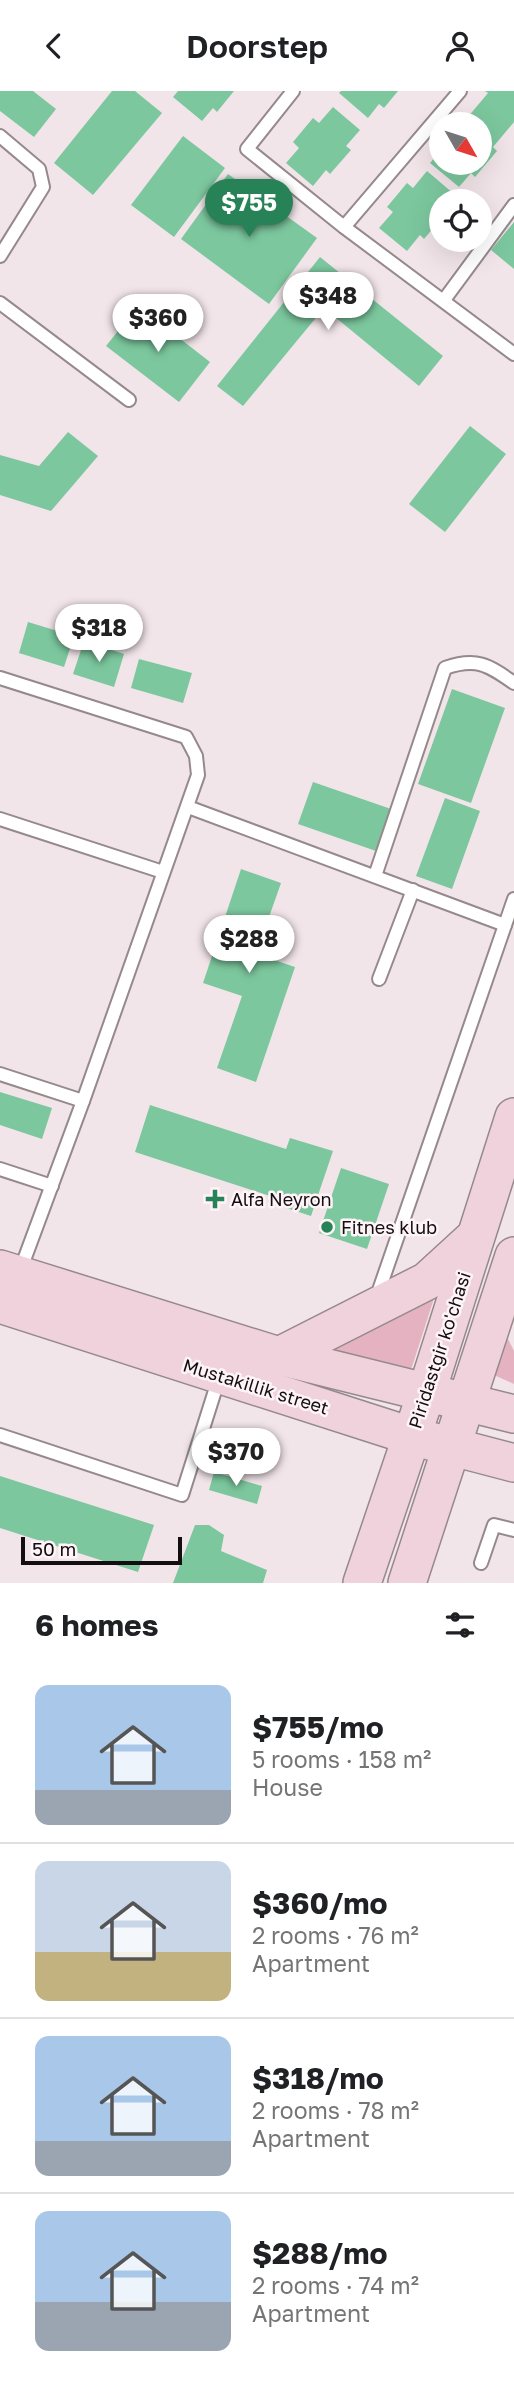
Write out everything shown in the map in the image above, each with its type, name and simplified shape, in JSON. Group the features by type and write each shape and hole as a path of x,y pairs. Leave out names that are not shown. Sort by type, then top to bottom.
{"main road":[{"name":"Piridastgir ko'chasi","path":"362,1583 426,1394 514,1117"},
{"path":"279,1356 427,1281 475,1238"},
{"path":"407,1583 467,1404 507,1312 514,1256"},
{"name":"Mustakillik street","path":"7,1288 514,1415"},
{"name":"Mustakillik street","path":"7,1288 220,1376 411,1436 514,1463"}],"lane":[{"path":"293,91 247,149 344,227 514,354"},
{"path":"344,227 460,91"},
{"path":"0,136 39,169 43,187 0,256"},
{"path":"444,300 514,205"},
{"path":"0,303 129,400"},
{"path":"375,876 445,668 464,661 489,665 514,683"},
{"path":"0,678 186,737 196,755 198,775 52,1187 7,1288"},
{"path":"188,807 505,925"},
{"path":"0,819 163,872"},
{"path":"379,979 412,890"},
{"path":"373,1308 514,899"},
{"path":"0,1075 83,1101"},
{"path":"0,1169 52,1187"},
{"path":"0,1435 182,1495 220,1376"},
{"path":"481,1563 494,1525 514,1530"}],"shaded area":[{"path":"437,1289 410,1373 307,1351"},
{"path":"505,1333 514,1351 514,1384 494,1375"}],"building":[{"path":"0,91 33,91 56,109 34,137 0,111"},
{"path":"112,91 135,91 162,113 93,195 54,163"},
{"path":"178,91 234,91 217,112 213,108 202,121 173,97"},
{"path":"398,91 384,108 379,104 368,118 339,93"},
{"path":"485,91 514,91 514,122 493,147 497,151 492,157 492,112 472,112 488,93"},
{"path":"333,107 360,130 346,146 351,150 330,174 326,170 313,186 286,163 299,148 293,142 313,118 319,123"},
{"path":"183,136 225,168 174,237 131,205"},
{"path":"427,171 448,189 429,189 429,233 424,239 420,235 407,251 379,228 393,212 387,207 407,183 413,188"},
{"path":"228,174 317,238 269,304 181,239"},
{"path":"444,175 469,175 459,187"},
{"path":"514,222 514,269 492,249"},
{"path":"320,257 443,356 419,386 324,308 243,406 217,386"},
{"path":"138,306 210,362 179,402 106,346"},
{"path":"470,426 506,454 445,532 409,504"},
{"path":"68,432 98,456 51,511 0,495 0,455 39,466"},
{"path":"28,622 74,636 64,667 19,653"},
{"path":"84,641 124,654 114,687 73,674"},
{"path":"139,659 192,673 183,703 131,688"},
{"path":"452,689 505,708 471,803 418,784"},
{"path":"313,782 391,809 376,851 298,824"},
{"path":"445,798 480,811 452,889 416,876"},
{"path":"241,869 281,883 256,954 295,967 256,1082 217,1068 242,996 203,983"},
{"path":"0,1092 52,1108 42,1139 0,1125"},
{"path":"150,1105 286,1149 290,1138 333,1151 311,1216 268,1202 270,1196 135,1152"},
{"path":"341,1168 389,1184 367,1249 319,1233"},
{"path":"214,1472 262,1486 257,1504 209,1490"},
{"path":"0,1476 154,1525 138,1572 0,1528"},
{"path":"195,1525 209,1525 224,1535 221,1551 267,1570 263,1583 173,1583"}],"place":[{"name":"Alfa Neyron","path":"215,1199"},
{"name":"Fitnes klub","path":"327,1227"}]}
